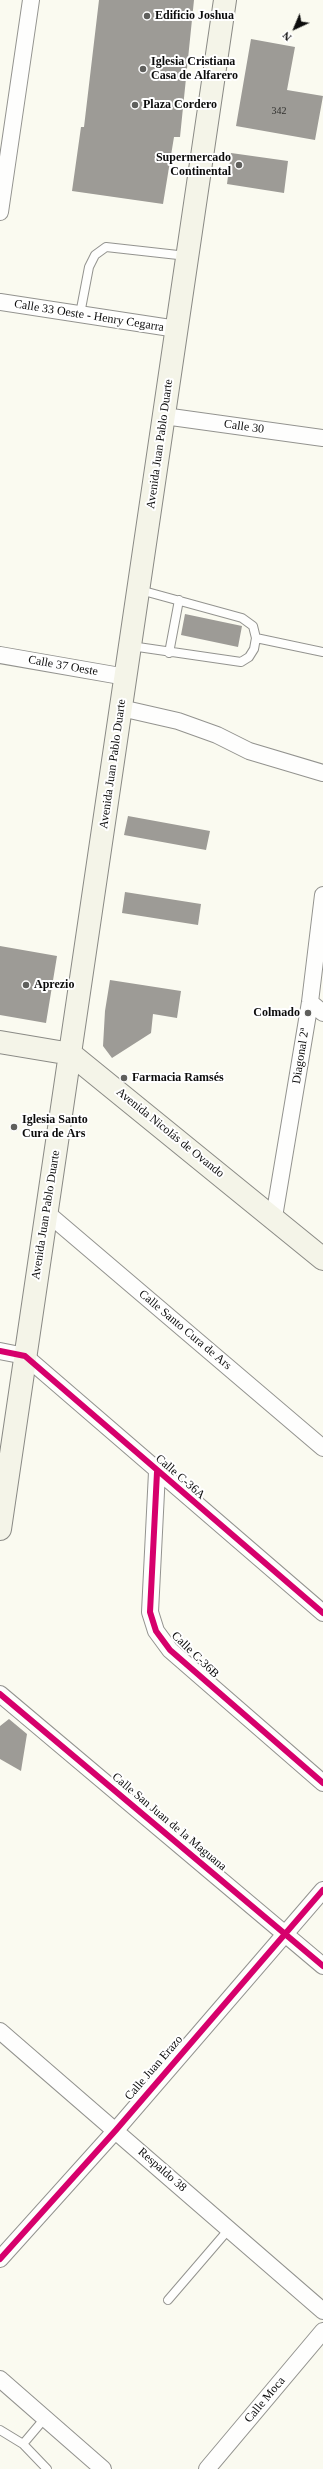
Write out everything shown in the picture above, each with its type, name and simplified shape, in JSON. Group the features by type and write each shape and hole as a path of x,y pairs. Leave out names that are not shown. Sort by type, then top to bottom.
{"main road":[{"name":"Avenida Juan Pablo Duarte","path":"0,1529 140,589 225,0"},
{"name":"Avenida Nicolás de Ovando","path":"0,1042 71,1054 274,1216 323,1259"}],"street":[{"path":"0,212 6,125 31,0"},
{"name":"Calle 33 Oeste - Henry Cegarra","path":"0,302 177,329"},
{"name":"Calle 30","path":"164,416 323,438"},
{"name":"Calle 37 Oeste","path":"0,655 126,677"},
{"path":"122,708 178,720 217,735 249,751 323,774"},
{"name":"Diagonal 2ª","path":"274,1216 310,1002 323,896"},
{"path":"310,1002 323,1013"},
{"name":"Calle Santo Cura de Ars","path":"46,1212 323,1448"},
{"path":"0,1351 25,1356"},
{"name":"Calle C-36A","path":"25,1356 157,1472 323,1613"},
{"name":"Calle C-36B","path":"157,1472 150,1612 156,1631 170,1650 323,1783"},
{"name":"Calle San Juan de la Maguana","path":"0,1694 323,1966"},
{"name":"Calle Juan Erazo","path":"0,2259 116,2130 323,1890"},
{"name":"Respaldo 38","path":"0,2031 323,2311"},
{"name":"Calle Moca","path":"206,2469 323,2331"},
{"path":"0,2379 103,2469"}],"lane":[{"path":"80,314 89,267 95,255 106,247 188,256"},
{"path":"131,646 169,653 241,662 249,657 254,649 256,638 253,626 242,618 140,589"},
{"path":"169,653 179,600"},
{"path":"256,638 323,652"},
{"path":"168,2300 229,2229"},
{"path":"23,2444 45,2418"},
{"path":"0,2430 23,2444 46,2469"}],"building":[{"path":"99,0 194,0 180,137 174,137 163,204 72,191 81,127 84,127"},
{"path":"251,39 295,47 287,90 323,96 315,140 236,126"},
{"path":"231,153 288,161 284,193 227,184"},
{"path":"185,614 242,626 238,647 181,635"},
{"path":"128,816 210,831 206,850 124,835"},
{"path":"125,892 201,904 198,925 122,913"},
{"name":"Aprezio","path":"0,946 57,956 46,1023 0,1015"},
{"path":"110,980 181,991 177,1018 153,1014 151,1033 112,1058 103,1046 105,1011"},
{"path":"9,1719 27,1734 21,1771 0,1759 0,1726"}],"cycle path":[{"path":"0,1351 25,1356 323,1613"},
{"path":"157,1472 150,1612 156,1631 170,1650 323,1783"},
{"path":"0,1694 323,1966"},
{"path":"0,2259 116,2130 323,1890"}],"place":[{"name":"Edificio Joshua","path":"147,16"},
{"name":"Iglesia Cristiana Casa de Alfarero","path":"143,69"},
{"name":"Plaza Cordero","path":"135,105"},
{"name":"Supermercado Continental","path":"239,165"},
{"name":"Aprezio","path":"26,985"},
{"name":"Colmado","path":"308,1013"},
{"name":"Farmacia Ramsés","path":"124,1078"},
{"name":"Iglesia Santo Cura de Ars","path":"14,1127"}]}
